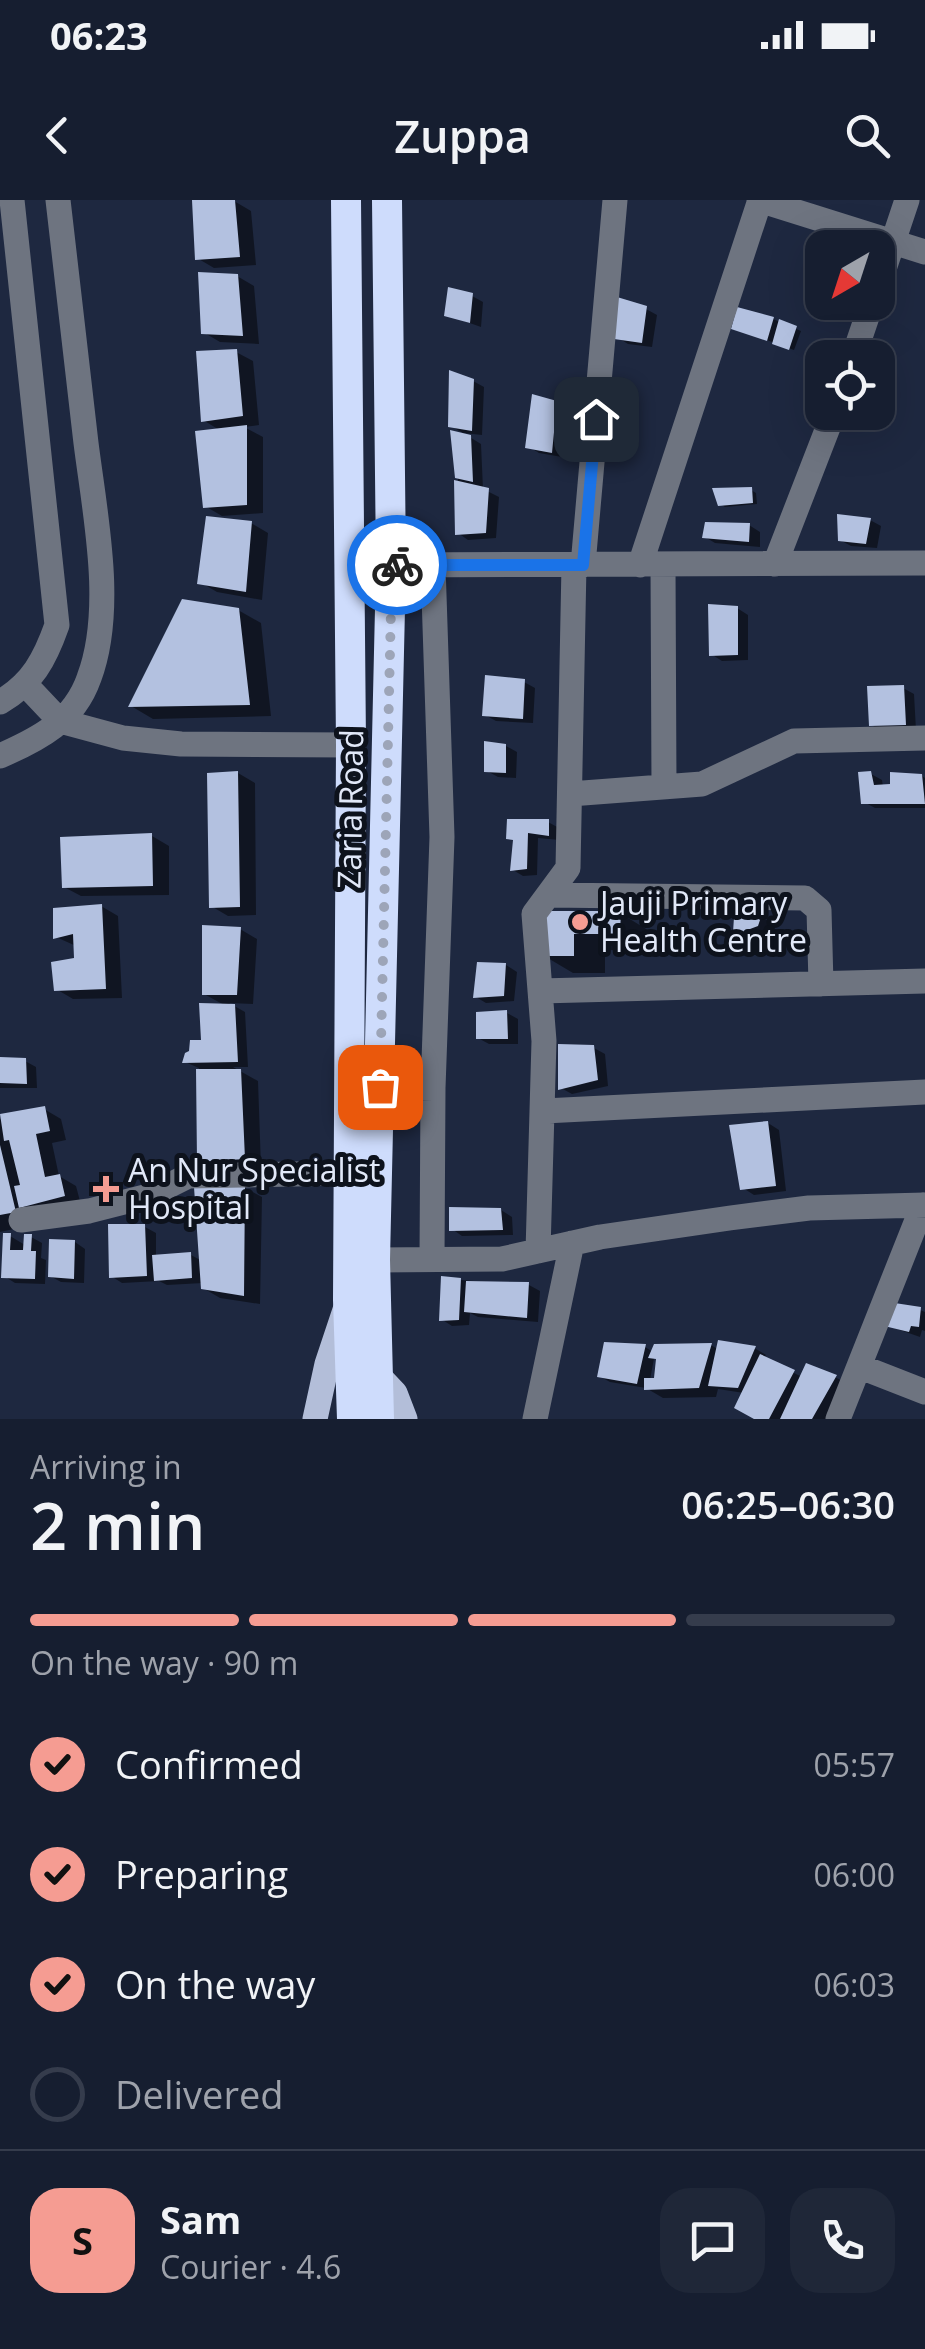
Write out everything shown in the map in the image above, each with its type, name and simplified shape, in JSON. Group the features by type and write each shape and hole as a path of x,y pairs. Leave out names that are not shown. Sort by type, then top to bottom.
{"highway":[{"name":"Zaria Road","path":"346,200 351,745 348,1300 352,1419"},
{"name":"Zaria Road","path":"379,1419 376,1260 392,565 387,200"}],"main road":[{"path":"315,1419 327,1364 348,1300"},
{"path":"378,1374 395,1393 405,1419"}],"street":[{"path":"0,702 26,685 46,655 56,625 12,200"},
{"path":"0,756 44,736 60,721 89,680 100,630 100,560 58,200"},
{"path":"538,1252 544,1111 534,914 568,868 579,565 615,200"},
{"path":"895,235 907,200"},
{"path":"664,787 651,565 766,201 851,230"},
{"path":"895,245 925,252"},
{"path":"775,564 827,430"},
{"path":"392,565 925,561"},
{"path":"432,1258 433,1088 442,837 433,565"},
{"path":"26,685 60,721 123,738 181,744 351,745"},
{"path":"570,794 702,784 794,741 925,738"},
{"path":"548,896 805,898 818,910 822,984"},
{"path":"540,991 925,981"},
{"path":"380,1087 433,1088"},
{"path":"544,1111 925,1092"},
{"path":"20,1220 89,1211 148,1196 188,1176 349,1173"},
{"path":"376,1260 502,1260 572,1244 808,1208 924,1206 838,1419"},
{"path":"535,1419 572,1244"},
{"path":"861,1366 925,1392"}],"building":[{"path":"192,200 235,200 240,257 195,260"},
{"path":"198,272 238,274 243,336 201,334"},
{"path":"448,287 473,293 470,323 444,316"},
{"path":"617,297 647,306 642,343 614,339"},
{"path":"737,307 774,317 767,341 731,329"},
{"path":"779,319 797,326 789,350 772,344"},
{"path":"237,349 243,416 201,422 196,351"},
{"path":"449,370 474,379 472,431 448,427"},
{"path":"532,394 557,401 552,453 525,448"},
{"path":"247,425 247,505 203,508 195,431"},
{"path":"450,430 471,435 473,482 455,478"},
{"path":"454,480 489,488 486,533 455,535"},
{"path":"752,487 753,503 718,506 712,488"},
{"path":"837,514 871,518 866,544 838,541"},
{"path":"206,516 252,521 246,592 197,584"},
{"path":"705,522 750,523 749,542 702,538"},
{"path":"182,599 239,608 250,705 128,707"},
{"path":"708,604 738,606 738,655 709,656"},
{"path":"485,675 525,679 523,719 482,716"},
{"path":"904,685 906,725 869,726 867,686"},
{"path":"484,741 506,744 506,773 484,772"},
{"path":"238,771 240,907 209,908 207,773"},
{"path":"871,771 874,785 890,784 890,772 922,774 925,804 861,804 858,772"},
{"path":"507,819 549,819 549,836 528,833 527,869 510,871 513,840 506,839"},
{"path":"152,833 153,886 62,888 60,837"},
{"path":"102,904 106,989 54,991 51,962 74,958 73,934 53,939 53,908"},
{"name":"Jauji Primary Health Centre","path":"539,911 621,911 620,934 574,934 574,956 539,956"},
{"path":"762,914 758,926 750,929 753,948 732,948 734,917"},
{"path":"202,925 241,927 237,995 202,995"},
{"path":"477,962 506,963 504,996 473,998"},
{"path":"199,1003 235,1004 238,1062 182,1063 190,1040 201,1040"},
{"path":"507,1010 508,1039 476,1039 476,1012"},
{"path":"558,1044 594,1045 598,1080 558,1090"},
{"path":"0,1057 26,1058 27,1084 0,1083"},
{"path":"196,1069 241,1069 245,1159 197,1162"},
{"path":"45,1106 50,1131 36,1134 45,1177 60,1174 65,1196 19,1208 14,1186 20,1185 9,1140 4,1141 0,1114"},
{"path":"768,1121 776,1186 740,1190 729,1125"},
{"path":"0,1145 16,1212 0,1215"},
{"path":"245,1185 244,1296 201,1289 194,1187"},
{"path":"449,1207 501,1208 503,1230 449,1231"},
{"path":"108,1224 145,1224 147,1276 109,1278"},
{"path":"3,1233 11,1233 10,1250 23,1250 24,1234 32,1234 35,1279 1,1278"},
{"path":"49,1239 75,1240 74,1279 48,1277"},
{"path":"191,1252 192,1278 154,1281 152,1255"},
{"path":"441,1276 461,1278 459,1320 439,1321"},
{"path":"466,1281 529,1282 527,1318 464,1312"},
{"path":"888,1302 921,1307 919,1327 911,1326 909,1332 880,1325"},
{"path":"718,1340 756,1346 738,1388 708,1386"},
{"path":"604,1342 646,1344 637,1384 597,1377"},
{"path":"712,1343 699,1388 644,1390 644,1378 654,1378 656,1359 648,1358 654,1344"},
{"path":"760,1354 795,1370 769,1419 754,1419 734,1408"},
{"path":"806,1363 837,1375 812,1419 780,1419"}],"way so far":[{"path":"380,1087 392,565 397,565"}],"place":[{"name":"Jauji Primary Health Centre","path":"580,922"},
{"name":"An Nur Specialist Hospital","path":"106,1189"}],"route":[{"path":"397,565 583,565 596,419"}]}
